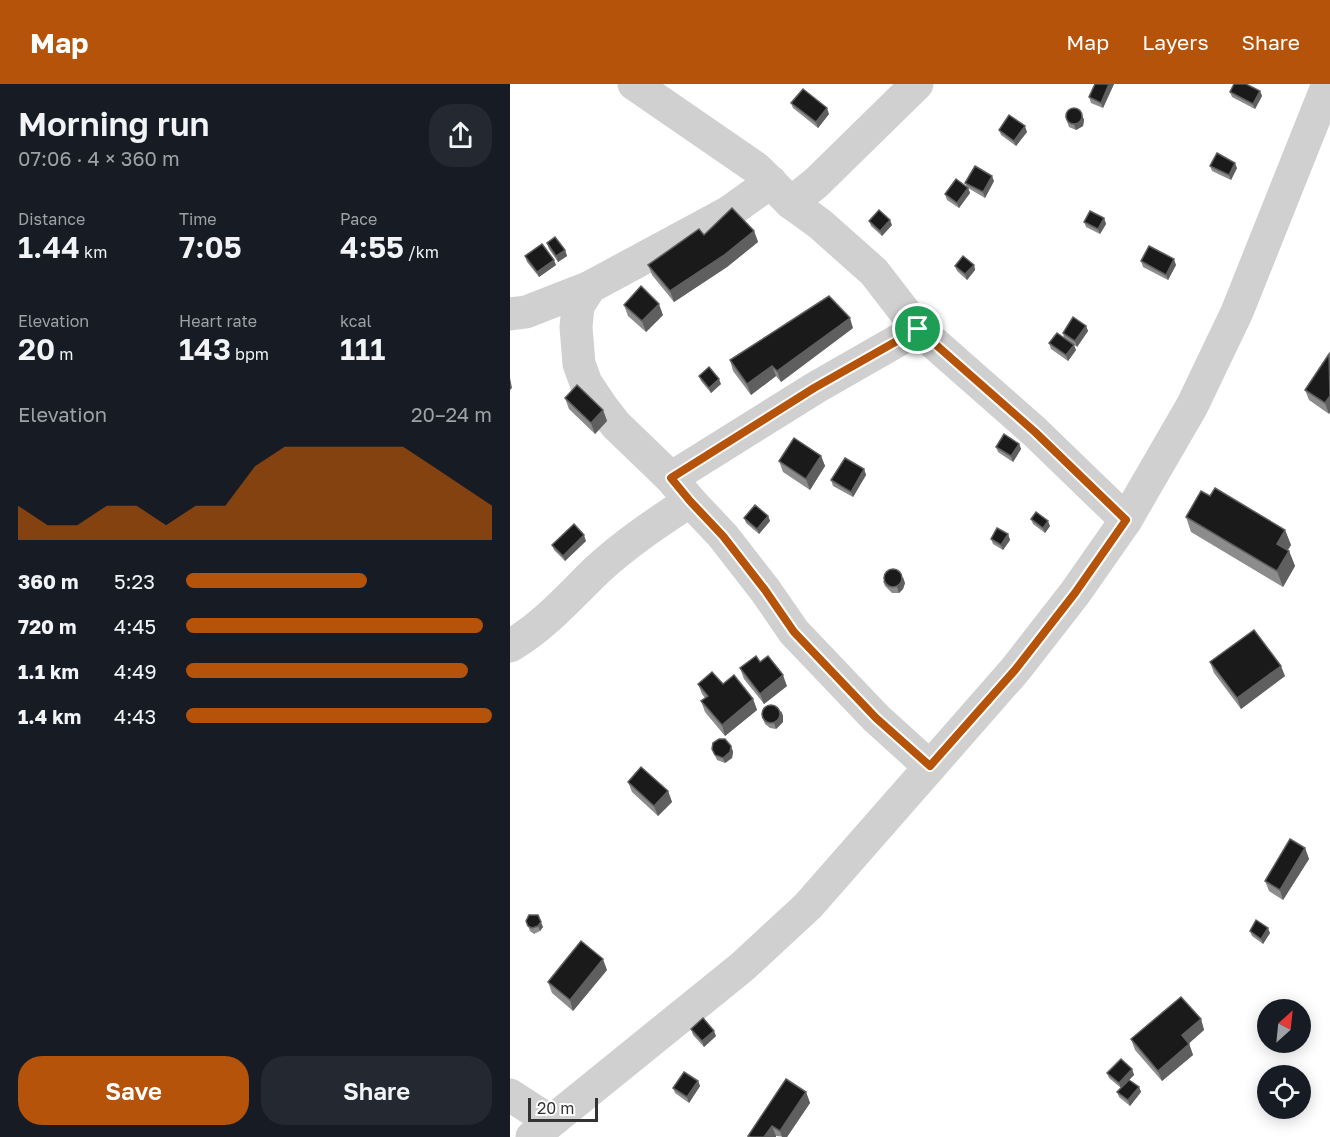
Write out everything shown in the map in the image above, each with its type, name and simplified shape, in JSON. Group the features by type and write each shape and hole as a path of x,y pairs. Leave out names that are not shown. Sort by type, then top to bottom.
{"street":[{"path":"634,84 720,142 820,224 874,272 918,329 1035,432 1126,520"},
{"path":"510,314 526,312 591,287 729,212 781,192 816,183 917,84"},
{"path":"510,1095 541,1129 742,967 808,906 1015,670 1075,593 1126,520 1192,406 1237,312 1328,84"},
{"path":"591,287 578,306 576,327 579,364 586,383 616,425 681,490 730,545 794,632 876,718 930,766"},
{"path":"510,646 539,627 598,569 648,529 681,490 814,388 918,329"}],"building":[{"path":"1095,84 1109,84 1101,103 1089,97"},
{"path":"1234,84 1246,84 1260,91 1253,104 1230,92"},
{"path":"803,89 827,108 816,122 791,103"},
{"path":"1074,108 1080,110 1082,116 1080,122 1074,124 1068,122 1066,116 1068,110"},
{"path":"1009,115 1025,126 1014,141 999,130"},
{"path":"1217,153 1235,163 1229,175 1210,166"},
{"path":"975,166 992,176 983,192 965,183"},
{"path":"956,179 968,188 957,203 945,194"},
{"path":"732,208 754,231 723,256 670,291 648,265 699,229 704,235"},
{"path":"879,210 890,220 880,231 869,221"},
{"path":"1090,211 1104,218 1098,229 1084,222"},
{"path":"555,237 565,250 556,256 547,243"},
{"path":"542,244 554,260 537,272 525,256"},
{"path":"1149,246 1174,259 1166,275 1141,261"},
{"path":"963,256 974,265 965,274 955,266"},
{"path":"641,286 659,304 642,321 624,305"},
{"path":"829,296 850,318 777,371 772,366 747,384 730,360"},
{"path":"1073,317 1086,326 1075,341 1063,333"},
{"path":"1057,333 1074,345 1066,355 1049,343"},
{"path":"1329,354 1330,396 1325,403 1305,390"},
{"path":"709,367 719,379 709,388 699,376"},
{"path":"577,385 603,410 591,423 565,398"},
{"path":"1004,434 1019,444 1011,456 996,447"},
{"path":"794,438 821,456 806,479 779,461"},
{"path":"845,458 864,469 851,492 831,480"},
{"path":"1215,488 1285,530 1277,544 1289,551 1277,571 1186,517 1201,491 1210,496"},
{"path":"755,505 768,516 757,529 744,518"},
{"path":"1036,512 1048,521 1043,528 1031,519"},
{"path":"574,524 584,535 563,556 552,545"},
{"path":"997,528 1008,534 1001,545 991,539"},
{"path":"889,569 897,569 902,574 900,585 889,587 884,582 884,574"},
{"path":"1254,630 1281,666 1237,698 1210,662"},
{"path":"756,656 760,662 768,656 783,675 760,694 740,668"},
{"path":"712,672 723,684 734,675 753,699 722,725 701,701 708,696 698,684"},
{"path":"767,705 775,705 780,710 778,721 767,723 762,718 762,710"},
{"path":"719,739 725,739 731,746 730,752 723,758 715,755 712,749 713,743"},
{"path":"641,767 668,791 654,806 628,782"},
{"path":"1290,839 1305,848 1280,890 1265,881"},
{"path":"529,915 538,915 541,922 538,926 532,928 528,926 526,921"},
{"path":"1256,920 1268,928 1261,939 1250,931"},
{"path":"581,941 603,959 570,1000 548,982"},
{"path":"1181,997 1201,1019 1182,1035 1189,1044 1158,1071 1131,1039"},
{"path":"703,1018 714,1031 702,1041 691,1029"},
{"path":"1121,1059 1132,1069 1119,1083 1107,1073"},
{"path":"684,1072 698,1081 687,1097 673,1088"},
{"path":"786,1079 806,1092 780,1131 772,1126 764,1137 748,1136"},
{"path":"1129,1080 1139,1087 1128,1100 1117,1092"}],"route":[{"path":"918,329 1035,432 1126,520 1075,593 1015,670 930,766 876,718 794,632 723,536 671,478 814,388 918,329"}]}
